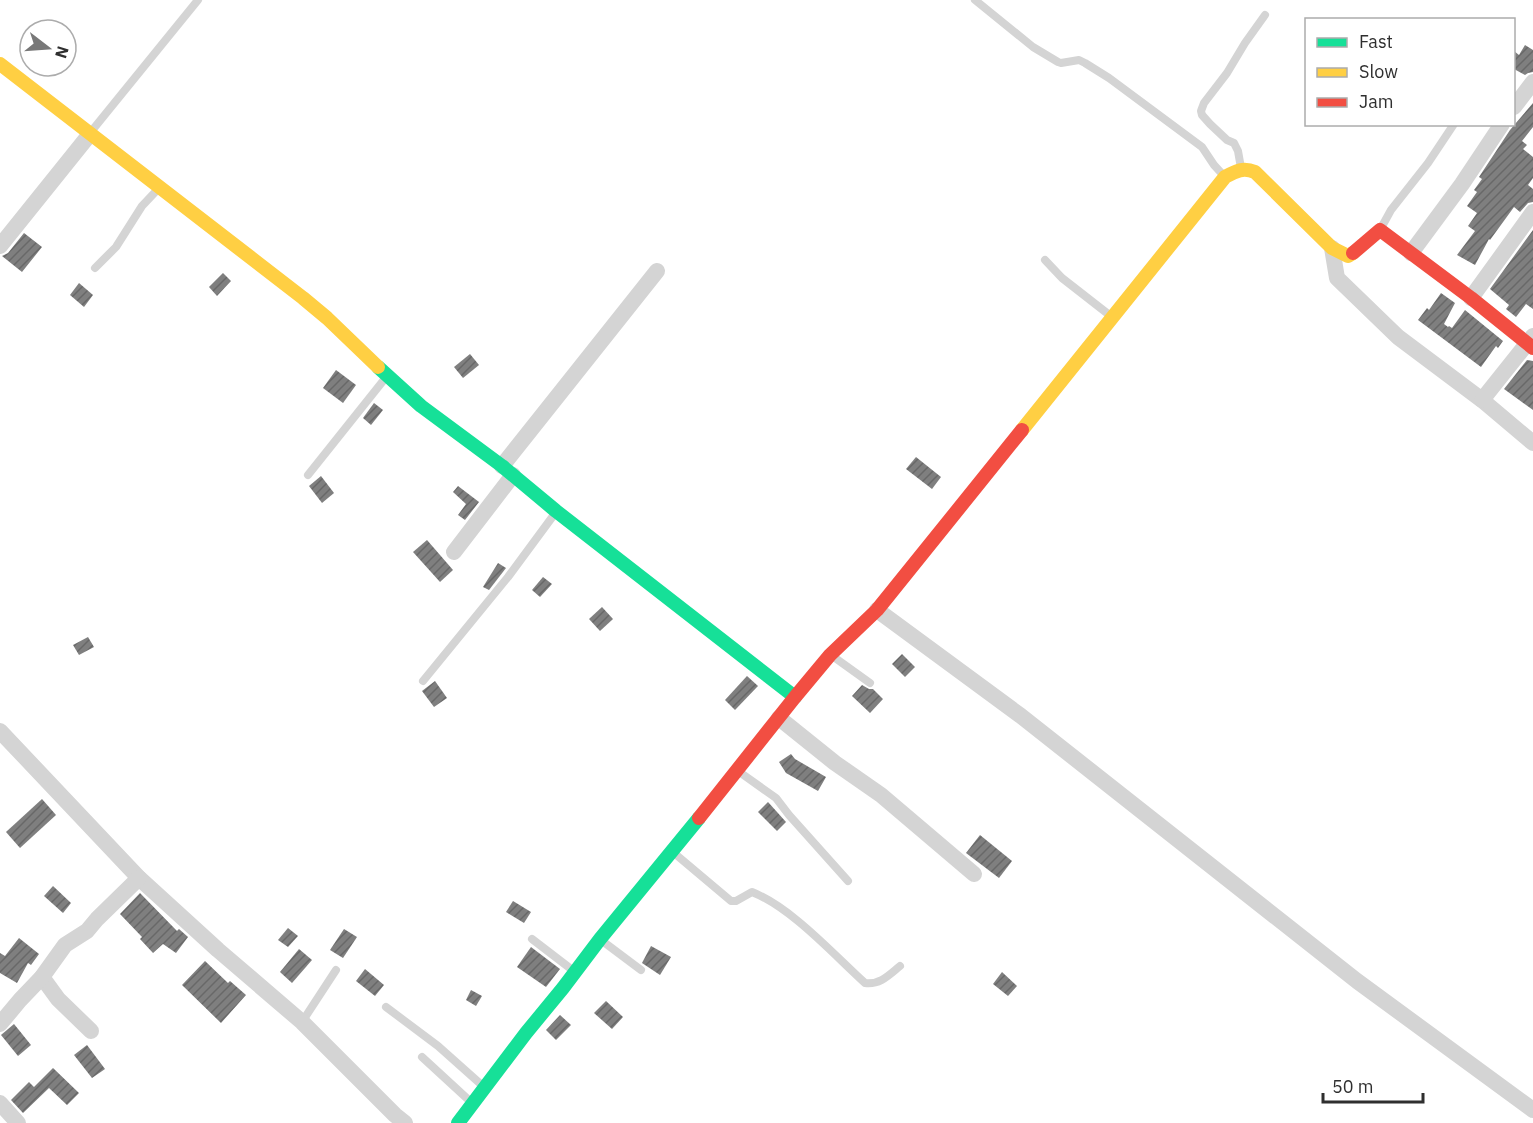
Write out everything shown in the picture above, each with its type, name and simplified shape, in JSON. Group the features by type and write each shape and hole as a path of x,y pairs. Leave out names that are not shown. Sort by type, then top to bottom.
{"street":[{"path":"0,64 327,318 421,406 507,470 556,511 795,697"},
{"path":"1515,106 1533,82"},
{"path":"1411,253 1462,184 1501,126"},
{"path":"0,246 90,134"},
{"path":"458,1123 600,939 673,852 795,697 830,655 878,610 1225,177 1241,168 1255,172 1332,248 1348,256 1380,230 1531,342 1482,400"},
{"path":"1471,298 1533,212"},
{"path":"1332,248 1337,278 1398,337 1482,400 1533,443"},
{"path":"454,552 507,470 657,271"},
{"path":"878,610 1021,716 1357,981 1533,1110"},
{"path":"778,718 835,763 881,795 974,874"},
{"path":"0,731 140,878 218,950 302,1022 396,1120"},
{"path":"0,1024 42,977 65,945 87,931 140,878"},
{"path":"42,977 58,999 91,1031"},
{"path":"0,1001 20,1000"},
{"path":"0,1103 18,1123"}],"lane":[{"path":"90,134 198,0"},
{"path":"975,0 1033,47 1058,62 1079,60 1109,78 1202,147 1225,177"},
{"path":"1241,168 1234,143 1227,140 1210,124 1201,111 1204,103 1227,73 1265,15"},
{"path":"1380,230 1391,210 1428,163 1453,126"},
{"path":"95,268 116,247 142,206 159,188"},
{"path":"1045,260 1062,278 1113,317"},
{"path":"308,475 387,376"},
{"path":"423,681 508,577 556,511"},
{"path":"830,655 870,683"},
{"path":"737,771 776,798 789,816 848,881"},
{"path":"673,852 731,901 736,901 752,892 776,904 865,983 871,984 883,980 900,966"},
{"path":"532,939 575,972"},
{"path":"600,939 641,970"},
{"path":"302,1022 336,970"},
{"path":"386,1007 438,1046 485,1087"},
{"path":"422,1056 472,1103"}],"building":[{"path":"1525,45 1533,50 1533,72 1525,75 1515,70 1515,52 1519,55"},
{"path":"1533,103 1533,127 1522,141 1527,145 1523,149 1533,157 1533,178 1528,185 1533,189 1533,202 1528,203 1520,212 1514,207 1489,239 1475,265 1457,255 1475,231 1468,226 1477,213 1467,206 1477,192 1474,190 1482,179 1479,177 1515,124"},
{"path":"1533,230 1533,309 1526,304 1516,317 1506,309 1509,305 1490,289"},
{"path":"24,233 42,247 22,272 2,256 8,253"},
{"path":"223,273 231,281 217,296 209,287"},
{"path":"79,283 93,295 84,307 70,295"},
{"path":"1441,293 1455,303 1444,324 1452,328 1465,310 1503,341 1498,348 1496,346 1481,367 1418,320 1427,308 1429,310"},
{"path":"470,354 479,365 463,378 454,367"},
{"path":"1527,360 1533,361 1533,410 1504,389"},
{"path":"336,370 356,385 343,403 323,388"},
{"path":"374,403 383,410 371,425 363,418"},
{"path":"916,457 941,477 932,489 906,469"},
{"path":"321,476 334,493 322,503 309,486"},
{"path":"458,486 479,502 465,520 458,515 466,504 453,492"},
{"path":"427,540 453,570 440,582 413,552"},
{"path":"498,563 506,568 489,590 483,587"},
{"path":"543,577 552,584 540,597 532,590"},
{"path":"602,607 613,619 600,631 589,619"},
{"path":"88,637 94,647 79,655 73,645"},
{"path":"902,654 915,667 905,677 892,664"},
{"path":"747,676 758,686 735,710 725,700"},
{"path":"435,681 447,698 434,707 422,691"},
{"path":"862,685 873,689 883,699 870,713 852,696"},
{"path":"791,754 795,759 826,777 818,791 786,773 779,762"},
{"path":"42,799 56,815 20,848 6,832"},
{"path":"768,802 786,822 777,831 758,812"},
{"path":"980,835 1012,861 999,878 966,853"},
{"path":"53,886 71,903 63,913 44,896"},
{"path":"140,893 177,931 179,929 188,937 176,953 163,944 153,953 140,939 142,937 120,914"},
{"path":"513,901 531,912 524,923 506,912"},
{"path":"288,928 298,936 288,947 278,940"},
{"path":"344,929 357,937 343,958 330,950"},
{"path":"19,938 39,954 31,965 28,963 17,983 0,973 0,953 5,956"},
{"path":"651,946 671,957 660,975 642,963"},
{"path":"531,947 560,969 546,987 517,967"},
{"path":"299,949 312,960 292,983 280,972"},
{"path":"205,961 228,983 230,981 246,995 221,1023 182,985"},
{"path":"365,969 384,985 375,996 356,981"},
{"path":"1002,972 1017,986 1008,996 993,984"},
{"path":"471,990 482,996 476,1006 466,1000"},
{"path":"606,1001 623,1017 612,1029 594,1013"},
{"path":"560,1015 571,1025 556,1040 546,1030"},
{"path":"14,1024 31,1045 18,1056 1,1035"},
{"path":"87,1045 105,1069 92,1078 74,1055"},
{"path":"53,1068 79,1093 67,1105 49,1088 23,1113 11,1100 29,1082 34,1087"}],"traffic: fast":[{"path":"378,367 421,406 502,466 556,511 795,697"},
{"path":"458,1123 600,939 699,818"}],"traffic: slow":[{"path":"0,64 303,298 378,367"},
{"path":"1022,430 1225,177 1236,171 1255,172 1332,248 1348,256 1353,253"}],"traffic: jam":[{"path":"1353,253 1380,230 1533,348"},
{"path":"699,818 830,655 877,610 1022,430"}]}
